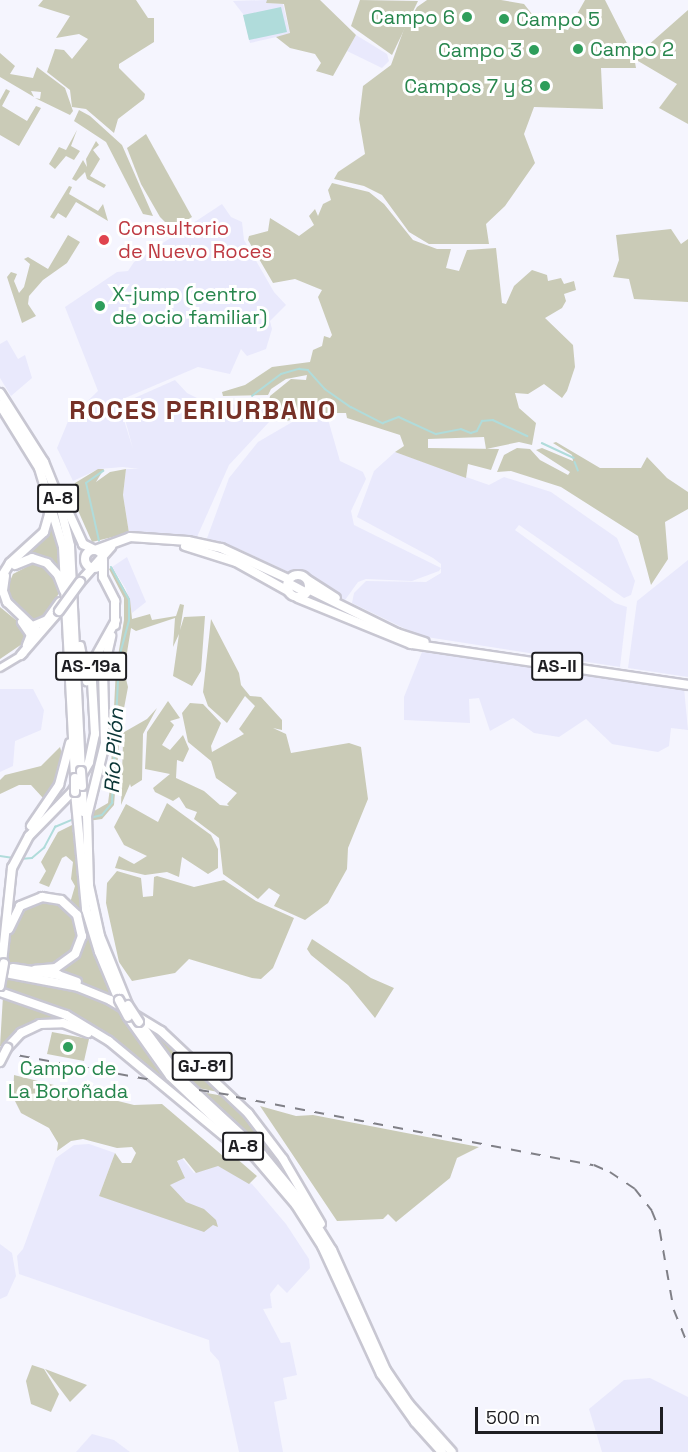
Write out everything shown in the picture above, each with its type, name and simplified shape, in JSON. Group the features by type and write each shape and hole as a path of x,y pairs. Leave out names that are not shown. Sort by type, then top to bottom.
{"highway":[{"name":"A-8","path":"0,393 39,468 57,518 72,724 78,774 82,786 83,894 92,931 119,1000 128,1017 170,1076 255,1157 296,1205 326,1255 370,1355 407,1412 442,1452"},
{"name":"A-8","path":"0,405 44,462 63,517 70,546 78,774 75,792 82,806"},
{"path":"20,428 45,462 80,538 98,563 114,597 116,620 104,672 105,744 82,806"},
{"path":"0,579 10,563 39,538 49,515 45,491 20,428"},
{"path":"49,622 60,602 80,578 119,542 138,537 238,550 289,582 298,598 395,639 428,645"},
{"path":"187,543 308,589 428,645"},
{"path":"33,628 11,607 3,591 6,575 19,561 38,558 52,566 60,579 63,610"},
{"path":"21,655 33,628 49,622 63,610 80,578"},
{"name":"AS-II","path":"289,582 428,645 688,683"},
{"path":"298,598 309,592 308,589"},
{"path":"0,596 6,608 33,628"},
{"path":"74,616 95,718"},
{"name":"AS-19a","path":"19,847 81,779 93,748 95,718 91,665 116,620"},
{"path":"27,645 33,628"},
{"path":"0,933 10,867 19,847 59,785 67,766 72,724"},
{"name":"A-8","path":"82,828 89,886 100,936 128,1005 181,1079 287,1181 332,1250 390,1377 409,1404 452,1452"},
{"path":"0,985 10,867"},
{"path":"1,966 14,913 33,898 51,897 69,905 77,915 80,945 66,963 35,970"},
{"path":"1,966 35,970 75,981 110,1000"},
{"name":"GJ-81","path":"1,966 59,981 110,1000 177,1044 248,1113 301,1186 332,1250"},
{"name":"GJ-81","path":"0,992 66,1016 134,1059 265,1173 316,1242 370,1355"},
{"path":"0,1062 7,1048 28,1029 55,1022 80,1029 134,1059"}],"main road":[{"path":"0,668 21,655 49,622"},
{"path":"0,663 27,645 33,628"}],"shaded area":[{"path":"43,0 136,0 148,18 154,18 154,42 119,64 119,68 145,94 144,99 118,119 114,133 86,109 72,107 70,90 47,72 55,49 64,50 72,59 88,39 79,34 56,38 70,16 38,6"},
{"path":"267,0 267,3 283,4 290,34 250,43 243,14 233,1"},
{"path":"267,0 320,0 356,35 333,76 316,71 321,63 315,54 290,48 276,37 290,33 284,4 266,3"},
{"path":"360,0 418,1 392,55 351,26"},
{"path":"427,0 501,0 524,4 540,24 568,30 585,0 605,0 634,57 636,68 601,68 603,109 534,107 524,134 535,163 505,206 486,224 489,244 429,244 409,232 382,195 364,186 334,179 338,172 365,154 359,119 363,86 391,65 404,29 417,7"},
{"path":"281,7 287,32 249,40 243,15"},
{"path":"688,10 688,124 659,108 677,84 638,61 637,55"},
{"path":"356,35 387,54 389,61 382,68 347,51"},
{"path":"0,53 15,66 10,74 33,78 37,67 65,88 73,111 70,115 35,98 40,99 41,92 31,91 34,97 0,77"},
{"path":"6,89 10,91 2,106 27,121 36,106 41,108 19,146 0,135 0,100"},
{"path":"79,110 90,116 122,145 153,216 143,214 106,142 74,121"},
{"path":"77,130 71,146 80,151 74,160 66,156 55,169 49,164 59,147 66,150"},
{"path":"146,134 192,217 172,229 160,217 141,184 127,148"},
{"path":"96,141 99,145 93,150 100,159 90,176 106,185 104,188 87,179 85,172 76,181 72,179 83,160 87,167 86,159"},
{"path":"332,183 369,192 384,204 413,240 437,249 451,249 446,268 459,271 467,250 496,248 502,303 506,304 514,286 532,270 547,275 548,281 561,278 564,284 574,281 576,290 564,294 566,301 562,308 545,318 573,345 575,367 567,391 562,398 544,384 528,394 515,393 519,408 536,423 532,445 519,442 487,449 499,449 491,470 468,464 466,478 395,452 404,446 400,435 347,418 346,413 312,413 284,422 268,405 270,396 291,379 306,380 307,375 286,379 271,389 268,395 223,396 222,392 245,385 272,367 310,362 313,350 322,346 324,336 330,338 332,335 318,297 322,290 295,279 273,283 248,240 249,236 268,231 270,218 299,236 314,225 309,216 315,209 318,216 323,204 331,200 328,190","holes":["484,437 486,449 428,448 428,439"]},
{"path":"69,186 72,187 69,194 98,211 103,204 108,221 76,202 66,218 58,213 54,219 50,217"},
{"path":"222,204 231,217 242,222 244,240 274,292 286,305 270,321 272,329 266,349 247,356 241,349 230,374 198,367 118,401 133,449 121,404 175,380 187,393 201,400 262,408 269,415 269,422 229,465 197,537 129,533 123,495 126,469 139,469 123,467 99,469 73,481 57,448 69,419 98,391 65,307 117,272 128,271 134,262"},
{"path":"671,229 681,244 688,239 688,302 634,299 629,279 613,277 619,260 616,235"},
{"path":"68,235 80,242 67,263 43,280 29,296 28,304 36,316 22,323 7,277 11,272 17,274 14,281 19,293 24,287 30,264 24,259 28,257 48,269"},
{"path":"7,340 18,359 25,355 32,378 11,396 0,378 0,344"},
{"path":"327,416 340,461 363,472 366,479 351,511 354,525 441,568 439,571 412,581 366,579 358,582 345,600 299,572 291,573 239,549 206,541 229,478 258,442 294,421"},
{"path":"556,442 600,468 641,468 647,457 667,478 688,492 688,509 665,522 668,559 651,585 638,536 561,487 511,471 497,472 504,455 517,448 530,449 540,460 568,475 570,472 536,450 542,448 573,461 572,455 553,443"},
{"path":"395,452 489,485 504,477 551,492 617,538 635,581 631,595 624,598 519,525 515,530 615,603 627,607 620,667 420,636 352,603 354,593 366,581 426,582 441,573 441,564 433,558 357,517 374,471"},
{"path":"98,469 104,469 96,482 110,472 126,469 123,495 129,533 92,542 72,497 75,483"},
{"path":"50,517 57,531 64,584 50,563 16,561 34,546"},
{"path":"127,557 146,602 132,613 126,589 112,567"},
{"path":"688,560 688,677 628,668 637,601"},
{"path":"36,562 53,572 61,589 42,621 34,622 11,603 8,586 13,574"},
{"path":"112,567 130,599 132,619 150,614 152,620 176,616 180,604 184,605 180,630 184,617 205,616 201,671 192,686 173,676 179,634 173,647 175,618 136,631 131,628 124,671 128,687 119,735 147,719 157,708 143,734 142,780 131,787 130,784 121,805 123,743 119,744 114,805 102,819 88,821 89,814 108,803 110,788 116,668 124,620 124,598 109,569"},
{"path":"0,607 28,630 28,640 0,659"},
{"path":"211,619 239,673 241,685 250,696 261,697 282,720 282,730 273,728 286,734 291,753 349,743 361,747 368,799 348,848 347,869 328,903 305,920 274,906 280,895 269,888 258,899 223,874 219,838 194,819 197,812 186,808 179,797 173,801 155,792 153,788 170,774 145,769 147,732 168,701 180,718 170,721 174,725 162,745 170,750 183,735 189,749 183,762 177,760 176,778 204,791 220,805 229,806 227,804 237,793 216,778 211,761 188,742 182,713 190,703 203,704 221,723 211,746 212,752 244,734 239,729 255,706 245,696 227,723 208,706 203,692"},
{"path":"422,652 684,688 688,730 671,728 669,746 658,752 612,744 586,719 559,737 534,733 513,718 490,731 479,698 469,699 470,723 404,720 404,697"},
{"path":"0,689 33,689 44,710 41,730 15,741 13,766 0,772"},
{"path":"60,747 64,760 60,774 43,798 31,785 19,785 0,794 0,780 5,775 41,766"},
{"path":"167,803 211,835 218,849 218,868 208,874 182,857 179,877 167,872 145,875 115,868 119,856 134,864 147,856 124,845 114,827 126,804 158,822"},
{"path":"72,825 82,902 96,955 115,999 54,971 72,962 85,937 78,913 70,903 75,886 71,879 73,862 66,856 62,858 49,887 39,883 46,871 41,862 58,832"},
{"path":"117,871 141,878 143,897 153,896 154,877 157,876 194,887 224,880 256,901 294,918 273,968 261,979 189,959 175,973 132,981 119,962 106,903 107,883"},
{"path":"39,898 58,901 72,911 80,935 73,953 55,966 5,963 11,925 21,907"},
{"path":"312,939 371,978 394,988 375,1018 348,985 311,955 307,949"},
{"path":"4,973 63,985 116,1007 195,1107 107,1037 2,991"},
{"path":"3,996 51,1012 66,1021 31,1024 5,1046 0,1046"},
{"path":"142,1022 160,1033 228,1094 193,1087"},
{"name":"Campo de La Boroñada","path":"52,1032 89,1039 84,1061 47,1054"},
{"path":"14,1075 134,1105 162,1104 223,1156 228,1151 257,1176 249,1184 218,1166 196,1173 184,1158 177,1161 185,1178 170,1185 186,1202 204,1209 216,1220 218,1227 213,1225 204,1232 99,1196 115,1153 122,1163 131,1163 136,1153 132,1147 117,1148 83,1139 71,1141 57,1151 58,1143 49,1128 21,1113 13,1097"},
{"path":"196,1091 229,1097 258,1131 302,1196 264,1152"},
{"path":"260,1106 296,1116 313,1115 479,1147 457,1158 450,1178 396,1222 388,1214 383,1219 337,1221"},
{"path":"89,1144 115,1153 99,1196 185,1203 169,1184 176,1163 182,1158 194,1173 216,1165 252,1184 286,1224 309,1259 310,1268 287,1293 278,1284 270,1294 272,1308 263,1309 281,1343 290,1342 297,1375 283,1378 287,1399 274,1402 283,1452 239,1452 219,1361 210,1351 209,1340 19,1274 17,1256 23,1249 56,1158 74,1145"},
{"path":"0,1244 12,1253 16,1276 7,1296 0,1299"},
{"path":"32,1365 44,1369 59,1394 51,1412 31,1404 26,1381"},
{"path":"45,1369 87,1385 70,1402"},
{"path":"650,1378 688,1397 688,1452 602,1452 589,1409 624,1380"},
{"path":"92,1434 114,1440 130,1452 76,1452"}],"waterway":[{"name":"Río Pilón","path":"252,396 281,374 299,369 308,370 325,389 351,407 383,423 399,417 436,434 461,429 471,433 477,431 482,421 493,420 528,436"},
{"name":"Río Pilón","path":"198,421 213,409"},
{"name":"Río Pilón","path":"542,443 574,458"},
{"name":"Río Pilón","path":"575,462 578,470"},
{"name":"Río Pilón","path":"99,541 86,483 103,471"},
{"name":"Río Pilón","path":"90,818 102,815 112,803 119,658 129,621 129,600 111,568"},
{"name":"Río Pilón","path":"20,859 32,858 44,848 55,827 74,819"},
{"name":"Río Pilón","path":"0,856 15,858"}],"railway":[{"path":"0,1052 151,1080"},
{"path":"199,1090 229,1095"},
{"path":"236,1097 594,1165 610,1172 635,1189 652,1211 660,1231 674,1310 688,1345"}],"place":[{"name":"Campo 6","path":"467,17"},
{"name":"Campo 5","path":"504,19"},
{"name":"Campo 2","path":"578,49"},
{"name":"Campo 3","path":"534,50"},
{"name":"Campos 7 y 8","path":"545,86"},
{"name":"Consultorio de Nuevo Roces","path":"104,240"},
{"name":"X-jump (centro de ocio familiar)","path":"100,306"},
{"name":"Campo de La Boroñada","path":"68,1047"}],"district":[{"name":"ROCES PERIURBANO","path":"203,411"}]}
